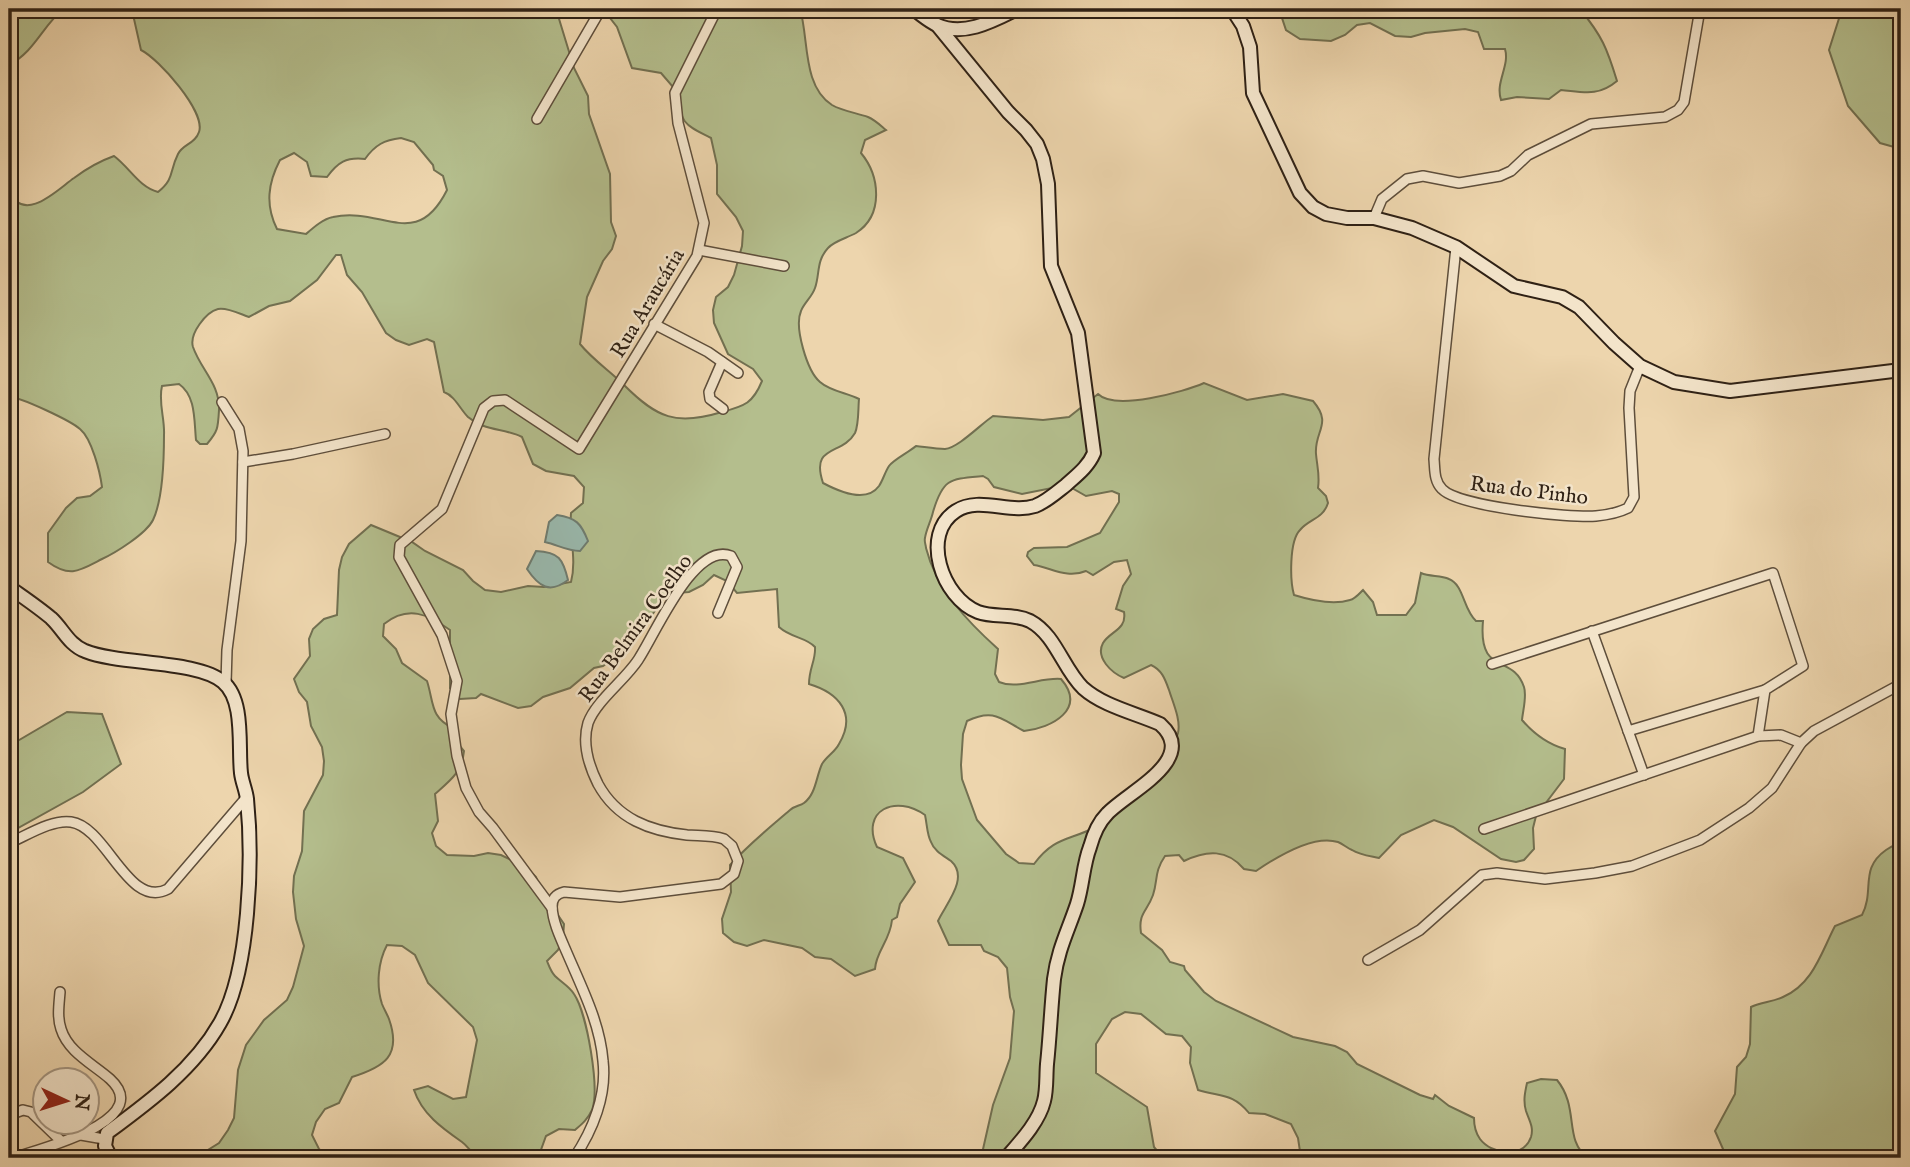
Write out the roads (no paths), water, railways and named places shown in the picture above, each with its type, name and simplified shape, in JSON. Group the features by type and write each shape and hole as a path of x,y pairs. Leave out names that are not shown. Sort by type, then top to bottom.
{"street":[{"path":"537,119 601,9"},
{"name":"Rua Araucária","path":"552,908 479,812 466,788 457,756 451,714 457,681 442,635 399,556 400,545 443,509 484,408 493,401 505,400 579,449 699,250 704,223 678,123 675,93 718,9"},
{"path":"913,9 937,25 1037,144 1048,184 1051,266 1078,332 1094,453 1082,471 1038,505 1011,509 967,506 956,511 939,533 937,554 946,580 960,599 977,612 1031,622 1049,639 1084,689 1096,698 1160,724 1167,731 1170,741 1165,767 1103,817 1089,848 1077,902 1060,946 1054,979 1044,1101 1024,1137 1006,1158"},
{"path":"937,25 958,30 993,22 1017,9"},
{"path":"1232,9 1243,26 1250,47 1253,93 1300,192 1313,207 1326,214 1347,218 1374,218 1412,228 1456,247 1514,286 1562,298 1579,307 1640,366 1674,382 1730,391 1901,370"},
{"path":"1374,218 1382,199 1408,178 1423,176 1459,183 1500,176 1511,171 1528,155 1591,124 1665,117 1678,110 1684,102 1700,9"},
{"name":"Rua do Pinho","path":"1456,247 1434,459 1436,480 1440,488 1451,496 1505,507 1594,516 1628,508 1634,497 1630,391 1640,366"},
{"path":"699,250 784,265"},
{"path":"654,324 708,352 737,373"},
{"path":"722,362 709,392 710,399 723,409"},
{"path":"111,1158 104,1139 107,1133 163,1091 220,1023 233,994 244,937 249,886 246,798 241,773 238,718 226,683 227,650 241,541 243,463 239,429 222,402"},
{"path":"243,463 385,434"},
{"name":"Rua Belmira Coelho","path":"552,908 553,899 564,892 620,897 709,887 721,884 734,874 737,855 724,839 648,827 629,819 618,810 597,782 589,761 586,742 589,722 597,708 639,660 690,575 711,556 723,553 731,556 737,567 718,613"},
{"path":"1492,664 1773,573 1803,666 1765,690 1628,731"},
{"path":"9,587 43,611 62,629 75,647 86,652 197,671 226,683"},
{"path":"1592,631 1644,775"},
{"path":"1368,960 1420,930 1482,875 1497,873 1531,878 1557,878 1595,873 1632,866 1700,840 1749,808 1772,788 1801,743 1814,731 1901,684"},
{"path":"1758,736 1765,690"},
{"path":"1484,829 1758,736 1781,735 1801,743"},
{"path":"9,843 47,827 72,822 84,826 132,881 144,890 155,893 168,889 246,798"},
{"path":"552,908 557,928 599,1031 604,1064 601,1102 584,1144 575,1158"},
{"path":"60,992 58,1014 61,1031 69,1045 94,1066"},
{"path":"102,1073 120,1092 121,1101 116,1114 102,1122"},
{"path":"9,1115 23,1110 31,1112 61,1141"},
{"path":"13,1158 78,1136"},
{"path":"87,1136 104,1139"}]}
